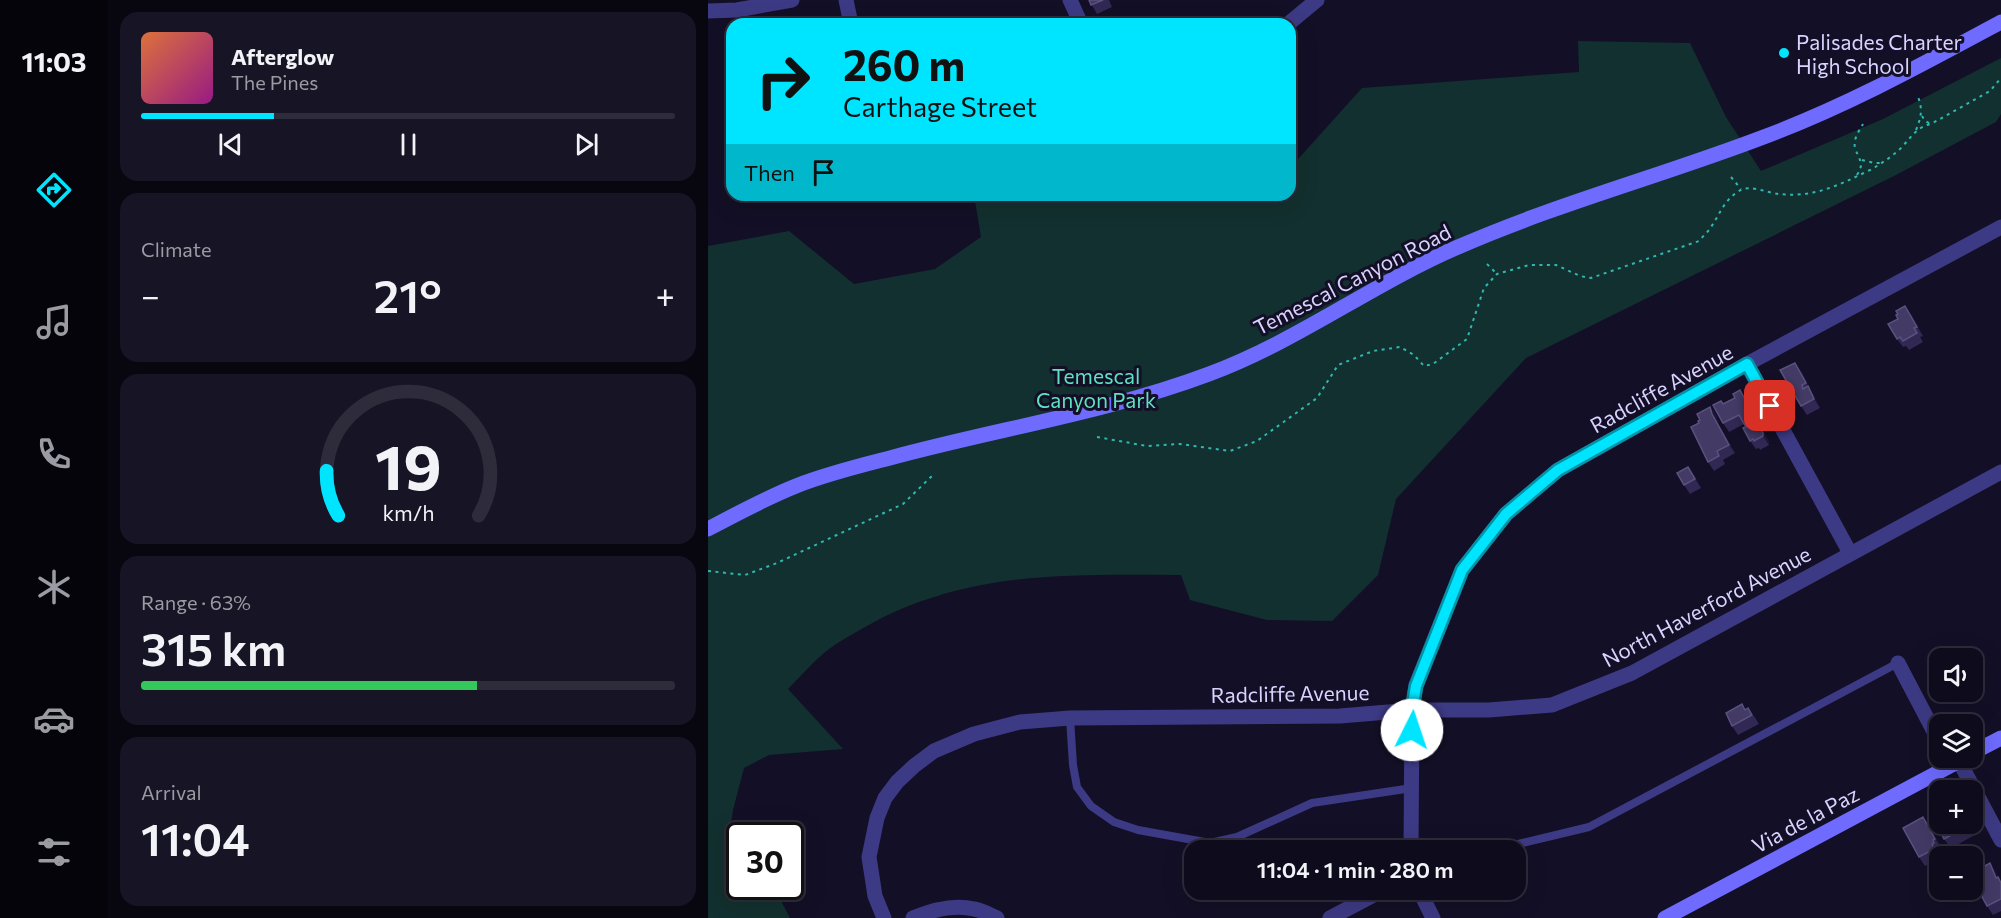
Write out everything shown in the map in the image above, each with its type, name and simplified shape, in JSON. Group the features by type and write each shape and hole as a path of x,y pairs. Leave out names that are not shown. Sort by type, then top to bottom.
{"main road":[{"name":"Temescal Canyon Road","path":"708,529 797,486 853,468 926,448 1043,423 1133,399 1210,374 1275,344 1402,274 1456,248 1504,228 1762,138 1803,121 1873,90 2001,22"},
{"name":"Via de la Paz","path":"1983,747 2001,738"},
{"name":"Via de la Paz","path":"1665,918 1942,768"}],"street":[{"path":"708,11 737,10 792,0"},
{"path":"846,0 850,18"},
{"path":"1070,0 1078,18"},
{"path":"1295,18 1317,0"},
{"name":"Radcliffe Avenue","path":"884,918 875,896 869,858 877,818 885,798 897,782 934,750 974,734 1020,722 1070,718 1340,716 1412,710 1416,686 1462,570 1506,514 1558,470 2001,226"},
{"path":"1747,364 1850,553"},
{"name":"North Haverford Avenue","path":"1412,710 1489,710 1552,705 1632,674 2001,472"},
{"path":"1898,663 1929,723"},
{"path":"1411,840 1412,710"},
{"path":"1964,768 2001,840"},
{"path":"1330,918 1364,900"},
{"path":"1424,900 1433,918"},
{"path":"913,918 929,911 945,908 974,909 997,918"}],"lane":[{"path":"1526,842 1589,827 1898,663"},
{"path":"1070,718 1077,787 1091,806 1114,822 1137,830 1210,843 1237,837 1312,803 1412,788"}],"path":[{"path":"1097,437 1147,446 1180,444 1230,451 1257,441 1317,399 1338,365 1373,351 1400,347 1414,355 1424,366 1433,364 1467,339 1484,288 1497,274 1529,265 1556,265 1580,276 1591,278 1699,241 1730,197 1742,189 1799,195 1823,191 1883,163 1916,130 1990,91 2001,78"},
{"path":"1916,130 1922,113 1922,105 1918,97"},
{"path":"1922,113 1925,121 1931,124"},
{"path":"1857,175 1862,168 1862,160 1855,146 1856,136 1863,124"},
{"path":"1862,160 1883,163"},
{"path":"1731,177 1742,189"},
{"path":"1487,264 1497,274"},
{"path":"708,571 745,575 777,563 903,504 935,473"}],"green space":[{"name":"Temescal Canyon Park","path":"1578,41 1690,43 1726,117 1761,171 1883,119 2001,58 2001,114 1996,122 1894,176 1526,358 1396,499 1378,575 1332,621 1267,620 1190,600 1181,575 1064,576 989,584 952,592 915,604 843,639 819,657 788,689 843,749 769,755 744,768 731,822 726,822 726,900 781,900 790,918 708,918 708,246 789,231 854,284 935,269 981,237 975,201 1136,201 1139,203 1143,201 1296,201 1296,161 1362,88 1579,72"}],"building":[{"path":"1089,0 1103,0 1091,5"},
{"path":"1905,306 1917,327 1914,328 1917,333 1903,341 1900,337 1897,339 1888,324 1898,319 1896,311"},
{"path":"1795,363 1806,383 1802,385 1803,389 1808,386 1814,399 1801,406 1780,370"},
{"path":"1740,390 1763,433 1763,436 1754,441 1753,439 1750,441 1739,415 1723,423 1713,405 1721,401 1723,404 1735,398 1733,394"},
{"path":"1710,407 1729,445 1717,451 1719,456 1708,462 1691,427 1699,423 1697,414"},
{"path":"1688,467 1695,479 1684,485 1677,473"},
{"path":"1742,704 1745,710 1748,708 1752,715 1732,726 1726,713"},
{"path":"1923,817 1929,828 1929,834 1932,834 1935,839 1933,846 1929,846 1929,852 1919,857 1903,828"},
{"path":"1941,834 1954,834 1944,839"},
{"path":"1990,863 1996,878 1998,877 2001,883 2001,899 1987,906 1983,899 1983,867"}],"place":[{"name":"Palisades Charter High School","path":"1784,53"}],"route":[{"path":"1412,730 1412,710 1416,686 1462,570 1506,514 1558,470 1747,364 1770,406"}]}
